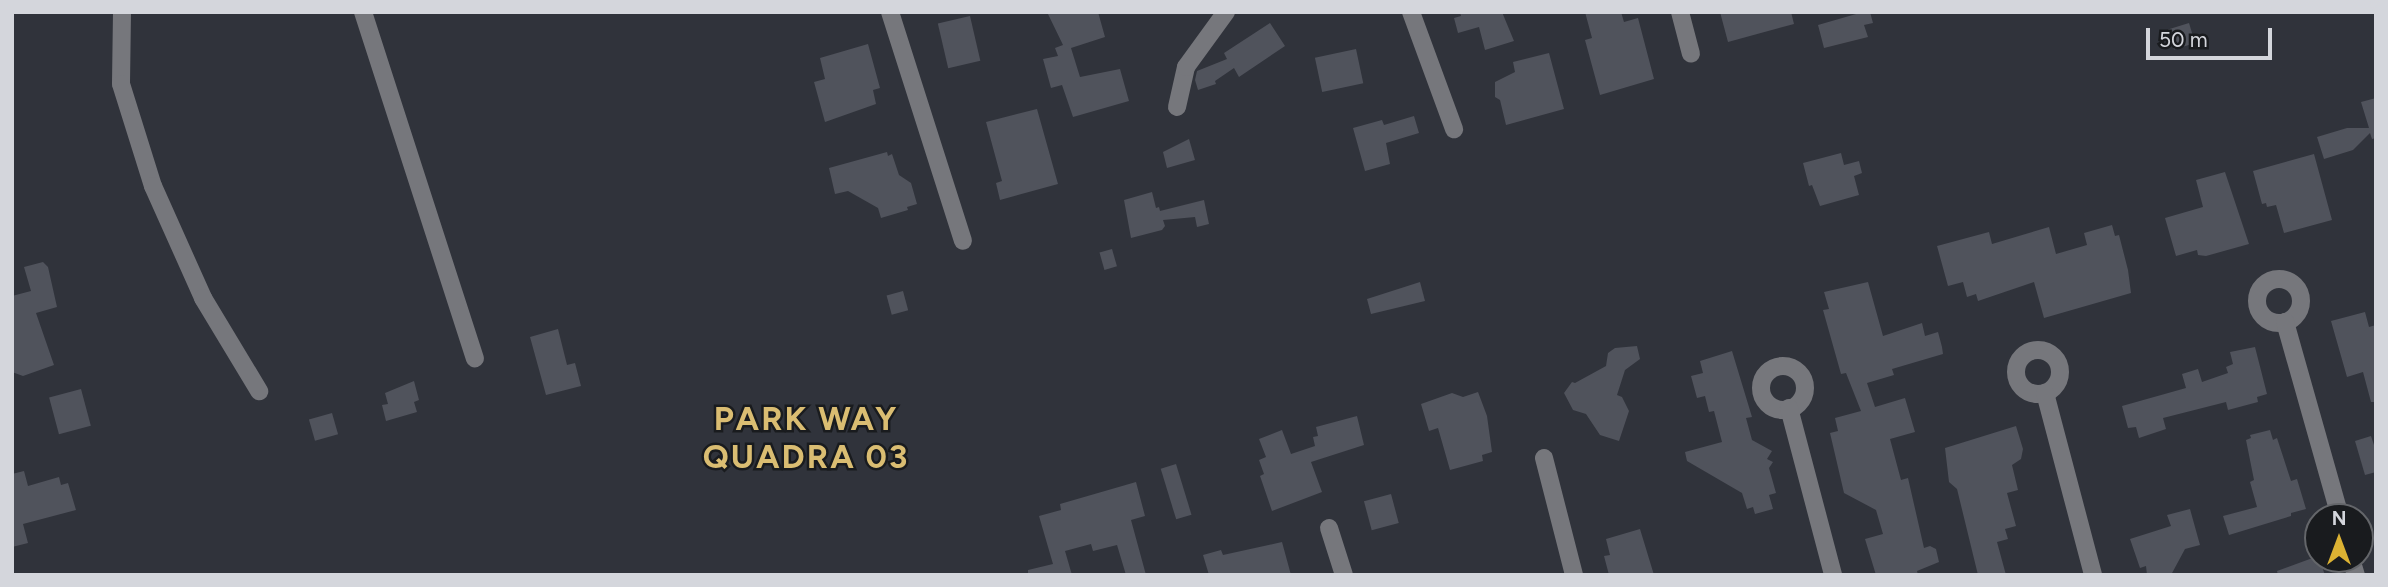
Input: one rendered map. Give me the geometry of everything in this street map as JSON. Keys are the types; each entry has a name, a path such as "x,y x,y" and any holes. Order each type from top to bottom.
{"street":[{"path":"122,12 121,84 153,186 203,298 259,391"},
{"path":"363,12 475,358"},
{"path":"890,12 963,241"},
{"path":"1177,107 1186,67 1226,12"},
{"path":"1411,12 1454,129"},
{"path":"1680,12 1691,54"},
{"path":"2286,322 2336,503"},
{"path":"2045,393 2093,575"},
{"path":"1789,408 1833,575"},
{"path":"1544,458 1574,575"},
{"path":"1329,528 1345,575"}],"building":[{"path":"1047,12 1098,12 1105,37 1071,48 1080,77 1120,69 1129,101 1073,117 1062,85 1051,88 1043,59 1058,56 1055,48 1063,45"},
{"path":"1460,12 1502,12 1514,41 1485,50 1479,27 1458,33 1454,18 1461,16"},
{"path":"1585,12 1621,12 1624,22 1638,18 1654,79 1600,95 1585,40 1592,38"},
{"path":"1720,12 1791,12 1794,24 1728,42"},
{"path":"1870,12 1873,23 1864,25 1868,37 1824,48 1818,25"},
{"path":"970,16 980,61 948,68 938,23"},
{"path":"1270,23 1285,46 1239,77 1234,68 1215,81 1216,84 1198,90 1195,80 1197,71 1227,59 1224,53"},
{"path":"2189,23 2195,43 2174,50 2168,29"},
{"path":"868,44 880,88 873,90 876,104 825,122 814,82 825,79 820,58"},
{"path":"1356,49 1363,83 1322,92 1315,58"},
{"path":"1549,53 1564,109 1506,125 1500,100 1495,97 1495,82 1515,72 1513,62"},
{"path":"2376,98 2376,138 2372,139 2370,133 2353,150 2324,159 2317,137 2347,128 2369,128 2361,102"},
{"path":"1037,109 1058,184 1000,200 996,183 1002,181 986,122"},
{"path":"1414,116 1419,133 1386,143 1390,164 1365,171 1353,128 1382,120 1384,125"},
{"path":"1189,139 1195,160 1167,168 1163,152"},
{"path":"887,152 888,156 892,154 899,175 911,183 917,204 907,207 908,210 881,218 878,208 848,191 835,194 829,168"},
{"path":"1841,153 1844,165 1859,161 1862,173 1854,176 1859,195 1820,206 1812,185 1809,186 1803,163"},
{"path":"2314,154 2332,220 2284,233 2276,205 2267,207 2266,203 2262,204 2253,171"},
{"path":"2225,172 2249,244 2206,256 2198,255 2197,250 2176,256 2165,218 2203,207 2196,180"},
{"path":"1152,192 1156,208 1159,207 1160,211 1204,200 1209,224 1197,227 1195,217 1163,220 1165,226 1162,230 1131,238 1124,200"},
{"path":"2112,225 2115,236 2119,235 2131,293 2044,318 2034,282 1978,301 1976,294 1967,297 1963,282 1948,286 1937,246 1989,232 1992,244 2049,227 2056,254 2087,245 2084,233"},
{"path":"1112,249 1117,266 1104,270 1100,253"},
{"path":"43,262 48,267 57,307 36,313 54,365 23,376 12,372 12,296 31,291 24,267"},
{"path":"1420,282 1425,301 1371,314 1367,299"},
{"path":"1868,282 1883,336 1922,323 1925,336 1938,332 1942,347 1943,354 1892,369 1894,375 1867,383 1875,407 1905,398 1915,432 1890,439 1901,480 1908,478 1924,548 1930,546 1936,549 1939,562 1917,571 1918,575 1876,575 1865,539 1883,534 1876,510 1844,493 1830,433 1838,431 1835,418 1861,411 1846,373 1841,374 1823,310 1829,309 1824,292"},
{"path":"903,291 908,310 892,315 887,295"},
{"path":"2365,312 2369,327 2376,325 2376,402 2371,402 2363,372 2347,377 2331,321"},
{"path":"558,329 567,365 575,363 581,386 546,395 530,337"},
{"path":"1637,346 1640,359 1625,370 1617,395 1622,397 1629,411 1619,441 1600,435 1586,414 1573,410 1564,393 1572,382 1575,383 1606,366 1608,353 1615,348"},
{"path":"2255,347 2267,394 2257,397 2258,402 2228,410 2226,402 2163,418 2166,429 2139,438 2136,427 2128,428 2122,406 2186,388 2182,374 2198,369 2202,382 2228,373 2226,367 2233,364 2230,352"},
{"path":"1732,351 1752,417 1746,418 1752,440 1772,451 1767,459 1773,462 1769,468 1776,493 1769,495 1773,509 1755,514 1753,507 1747,509 1742,493 1687,461 1685,452 1722,442 1714,411 1709,412 1705,396 1697,398 1691,376 1703,373 1700,361"},
{"path":"414,381 419,400 414,402 417,412 386,421 382,405 388,404 385,393"},
{"path":"81,389 91,426 59,434 49,398"},
{"path":"1478,392 1487,416 1492,452 1482,455 1483,461 1450,470 1438,428 1429,431 1421,404 1452,393 1463,397"},
{"path":"332,413 338,434 315,441 309,420"},
{"path":"1357,416 1364,445 1311,462 1322,492 1272,511 1260,476 1264,474 1259,460 1266,457 1259,439 1282,430 1291,454 1315,446 1313,437 1318,436 1316,427"},
{"path":"2016,426 2023,449 2021,459 2012,465 2018,490 2007,493 2016,526 2005,529 2008,539 1997,542 2006,575 1978,575 1957,489 1949,482 1945,448"},
{"path":"2270,430 2273,440 2277,438 2291,481 2297,479 2304,510 2229,535 2223,516 2257,507 2250,482 2254,480 2246,440 2251,438 2250,435"},
{"path":"2371,436 2376,451 2376,472 2365,475 2355,441"},
{"path":"1176,464 1191,515 1176,519 1161,469"},
{"path":"24,471 28,486 59,477 61,485 68,483 76,510 23,524 28,543 12,547 12,474"},
{"path":"1136,482 1145,516 1131,520 1146,575 1126,575 1117,545 1093,551 1091,544 1065,551 1072,575 1028,575 1028,570 1053,564 1039,516 1061,510 1060,504"},
{"path":"1391,494 1399,523 1372,530 1364,501"},
{"path":"2190,509 2200,545 2185,549 2171,575 2147,575 2146,566 2140,568 2130,539 2171,526 2167,515"},
{"path":"1640,529 1654,575 1609,575 1604,556 1610,555 1606,539"},
{"path":"1282,542 1291,575 1209,575 1203,555 1221,550 1223,555"},
{"path":"2304,561 2304,573 2325,575 2278,575 2277,571"}],"district":[{"name":"PARK WAY QUADRA 03","path":"806,438"}]}
